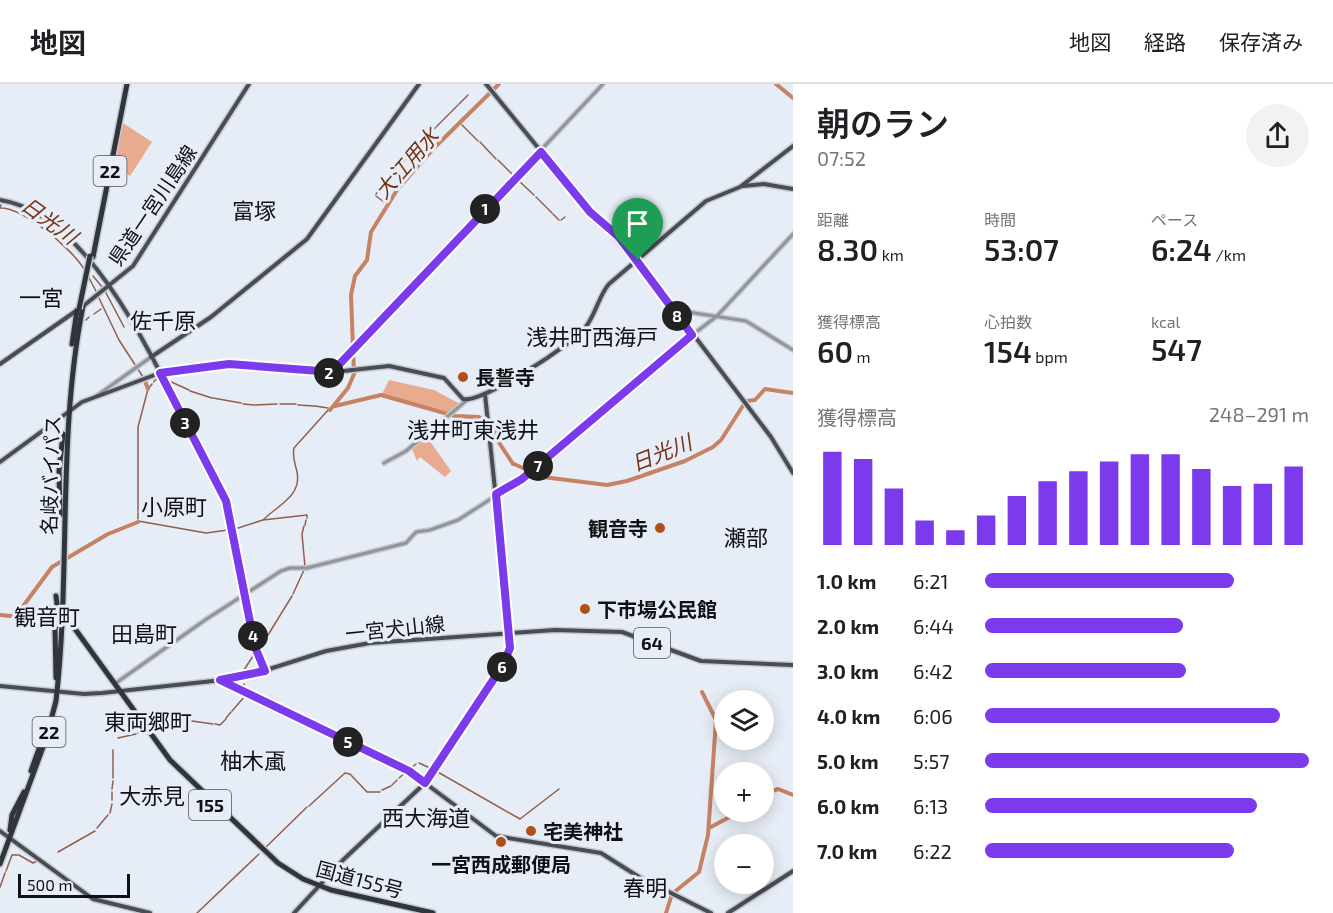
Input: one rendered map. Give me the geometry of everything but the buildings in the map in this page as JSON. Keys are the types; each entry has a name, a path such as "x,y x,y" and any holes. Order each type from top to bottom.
{"highway":[{"name":"名岐バイパス","path":"0,854 15,824 47,741 56,701 66,416 71,355 125,84"},
{"name":"名岐バイパス","path":"63,531 60,515 60,483 63,434 80,308"},
{"name":"国道155号","path":"60,618 70,622 157,749 180,776 276,865 318,886 422,913"},
{"name":"名岐バイパス","path":"9,836 19,801 49,721 56,692"},
{"name":"22","path":"0,866 9,836"},
{"name":"国道155号","path":"318,886 433,913"}],"main road":[{"name":"県道一宮川島線","path":"0,364 109,287 133,267 249,84"},
{"path":"151,357 214,315 308,239 419,84"},
{"path":"486,84 590,212 616,234 638,260 673,310 771,437 793,473"},
{"path":"0,462 95,397 160,373 229,364 332,372 389,366 439,376 449,381 462,398 467,400 485,393 537,364 581,333 597,311 605,289 706,201 740,186 793,146"},
{"path":"740,186 764,184 793,189"},
{"path":"0,200 21,204 39,213 87,257 109,287 151,357 205,463 219,484 233,529 256,651 265,671"},
{"path":"294,913 318,886 425,783 503,665 510,648 485,393"},
{"name":"一宮犬山線","path":"0,686 84,694 220,680 265,671 316,654 357,645 510,633 609,630 634,635 701,661 793,665"},
{"path":"220,680 409,771 496,836 601,853 639,877 711,913"},
{"path":"0,831 93,899 150,913"},
{"path":"728,913 793,871"}],"street":[{"path":"332,372 603,84"},
{"path":"117,689 244,593 290,568 307,568 406,543 416,532 430,530 458,520 531,472 717,316 793,234"},
{"path":"673,310 746,321 793,350"},
{"path":"95,397 151,357"},
{"path":"384,463 406,451 467,400"}],"shaded area":[{"path":"123,123 152,142 130,176 114,166"},
{"path":"389,380 434,390 462,405 451,413 382,394"},
{"path":"427,437 451,471 445,477 420,457 417,461 412,449"}],"waterway":[{"name":"大江用水","path":"330,410 348,388 354,374 351,295 355,276 367,260 371,232 397,190 434,148 499,84"},
{"name":"大江用水","path":"776,84 793,98"},
{"path":"459,104 468,95"},
{"path":"450,113 458,105"},
{"path":"437,126 449,114"},
{"path":"462,125 478,141"},
{"path":"424,139 436,127"},
{"path":"409,155 423,141"},
{"path":"480,142 496,159"},
{"path":"399,167 408,156"},
{"path":"498,160 514,176"},
{"path":"387,181 397,168"},
{"path":"518,180 534,195"},
{"path":"376,194 386,182"},
{"path":"376,196 384,202"},
{"path":"536,197 552,213"},
{"name":"日光川","path":"1,205 0,208 21,214 46,231 69,251 84,269"},
{"path":"553,214 559,220"},
{"path":"561,220 565,217"},
{"name":"日光川","path":"88,276 97,293"},
{"path":"93,276 103,288"},
{"path":"105,291 124,327"},
{"name":"日光川","path":"98,296 119,340 143,377"},
{"path":"94,314 101,309"},
{"path":"86,320 89,317"},
{"name":"日光川","path":"155,380 161,379"},
{"name":"日光川","path":"165,379 189,390"},
{"name":"日光川","path":"145,381 148,389"},
{"name":"大江用水","path":"138,519 138,427 148,389 152,384"},
{"name":"日光川","path":"514,464 543,477 607,485 627,481 685,461 713,447 721,440 746,401 755,400 765,389 793,393"},
{"name":"日光川","path":"190,391 212,398"},
{"name":"日光川","path":"335,406 381,395 455,416 479,417 494,427 498,441 513,464"},
{"name":"日光川","path":"213,398 241,403"},
{"name":"日光川","path":"243,404 254,405"},
{"name":"日光川","path":"255,405 277,404"},
{"name":"日光川","path":"280,404 296,404"},
{"name":"日光川","path":"298,405 314,406"},
{"name":"日光川","path":"315,406 328,408"},
{"path":"263,520 288,499 296,488 298,480 294,448 329,409"},
{"path":"138,521 206,533 235,529 263,520 307,515 307,518"},
{"path":"305,525 306,520"},
{"name":"大江用水","path":"0,615 11,616 18,613 52,567 108,534 138,522"},
{"path":"304,526 302,534 305,567"},
{"path":"293,594 304,570"},
{"path":"268,635 292,596"},
{"path":"262,643 265,640"},
{"path":"242,673 255,653"},
{"path":"244,684 246,692"},
{"path":"666,913 672,894 699,872 708,835 716,720 702,692"},
{"path":"232,711 245,696"},
{"path":"226,718 231,712"},
{"path":"176,719 190,721"},
{"path":"215,724 220,725 226,719"},
{"path":"192,721 213,724"},
{"path":"150,729 158,728"},
{"path":"138,733 143,732"},
{"path":"118,738 136,734"},
{"path":"113,750 113,767"},
{"path":"419,763 432,769"},
{"path":"410,769 416,764"},
{"path":"113,768 113,778"},
{"path":"436,771 520,819 559,789"},
{"path":"399,778 406,772"},
{"path":"309,806 345,773 350,774 367,792 380,792"},
{"path":"392,785 397,780"},
{"path":"112,789 113,781"},
{"path":"382,790 391,786"},
{"path":"774,790 778,789 793,795"},
{"path":"112,792 112,800"},
{"path":"110,813 112,804"},
{"path":"265,848 307,807"},
{"path":"97,828 108,815"},
{"path":"709,828 720,822"},
{"path":"58,852 95,831"},
{"path":"197,913 259,854"},
{"path":"6,871 12,855 18,855"},
{"path":"19,855 33,863 37,861"},
{"path":"0,887 5,873"}],"place":[{"name":"長誓寺","path":"463,377"},
{"name":"観音寺","path":"660,528"},
{"name":"下市場公民館","path":"585,609"},
{"name":"宅美神社","path":"531,831"},
{"name":"一宮西成郵便局","path":"501,842"}],"district":[{"name":"富塚","path":"254,210"},
{"name":"一宮","path":"41,297"},
{"name":"佐千原","path":"163,320"},
{"name":"浅井町西海戸","path":"592,336"},
{"name":"浅井町東浅井","path":"473,429"},
{"name":"小原町","path":"174,506"},
{"name":"瀬部","path":"746,537"},
{"name":"観音町","path":"47,616"},
{"name":"田島町","path":"144,633"},
{"name":"東両郷町","path":"148,721"},
{"name":"柚木颪","path":"253,760"},
{"name":"大赤見","path":"152,795"},
{"name":"西大海道","path":"426,817"},
{"name":"春明","path":"645,887"}],"route":[{"path":"541,152 590,212 616,234 638,260 692,335 522,479 496,494 510,648 503,665 425,783 409,771 222,682 220,680 241,678 265,671 256,653 226,501 160,373 229,364 332,372 541,152"}]}
